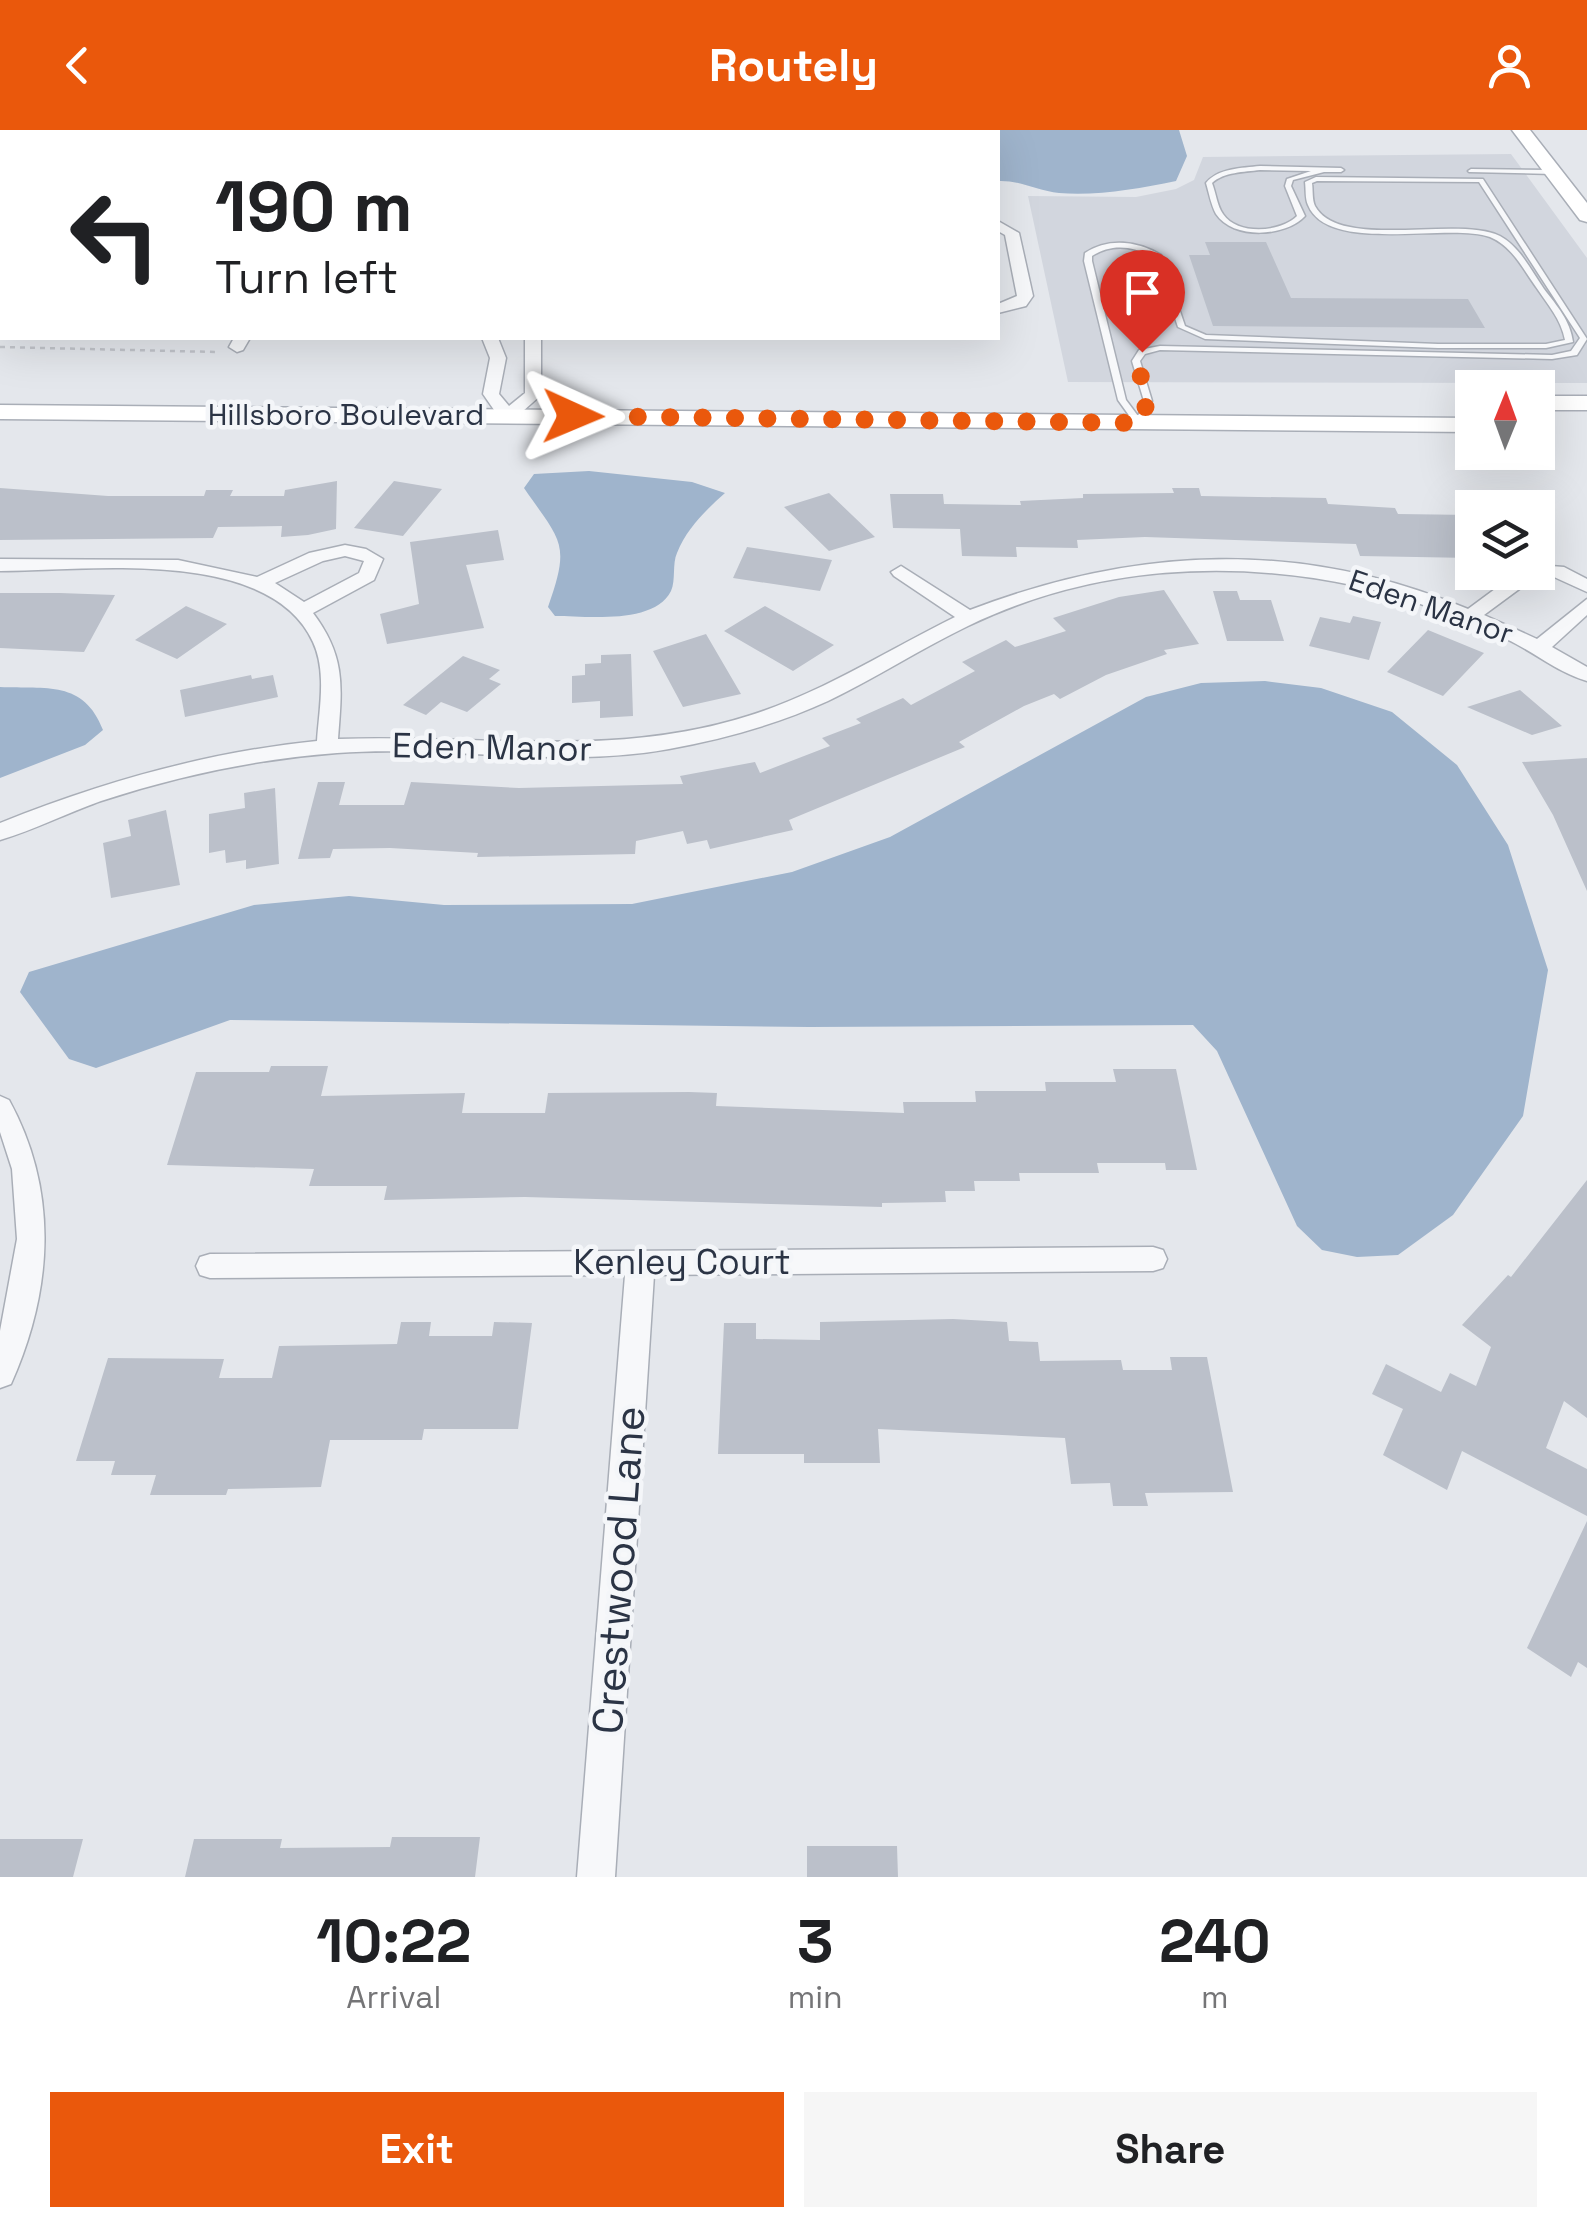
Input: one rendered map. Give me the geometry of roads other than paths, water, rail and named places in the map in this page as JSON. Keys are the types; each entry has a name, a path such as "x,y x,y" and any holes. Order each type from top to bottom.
{"street":[{"path":"1521,130 1587,216"},
{"path":"1000,226 1012,233 1024,296 1021,303 1000,308"},
{"path":"491,340 498,358 491,394 507,416 533,395 537,368 531,356 534,340"},
{"name":"Hillsboro Boulevard","path":"0,390 1122,400 1144,412 1455,424"},
{"name":"Hillsboro Boulevard","path":"0,412 507,416 1144,412 1455,403"},
{"path":"1555,403 1587,403"},
{"path":"1555,425 1587,426"},
{"path":"259,583 326,551 345,548 374,559 367,576 304,610"},
{"name":"Eden Manor","path":"0,832 112,789 260,755 327,746 390,744 580,752 709,734 818,698 968,618 1096,572 1222,563 1343,575 1472,615 1541,646 1587,675"},
{"path":"0,565 166,564 221,572 259,583 304,610 322,639 331,670 327,746"},
{"path":"1555,571 1587,586"},
{"path":"901,572 968,618"},
{"path":"1472,615 1508,590"},
{"path":"1541,646 1587,604"},
{"path":"0,1107 24,1158 31,1217 26,1287 0,1374"},
{"name":"Kenley Court","path":"210,1266 1153,1259"},
{"name":"Crestwood Lane","path":"596,1877 640,1263"}],"lane":[{"path":"1322,170 1290,179 1288,186 1302,216 1291,228 1278,230 1234,224 1221,217 1210,184 1214,177 1236,170 1322,170 1554,172"},
{"path":"1122,400 1088,261 1092,251 1124,246 1158,257 1182,327 1189,333 1249,340 1438,346 1546,346 1568,342 1563,320 1503,241 1468,232 1341,230 1320,216 1306,187 1316,179 1481,180 1584,338 1574,353 1552,357 1160,348 1142,352 1136,360 1144,412"},
{"path":"1160,348 1189,333"}],"water":[{"path":"1000,130 1179,130 1187,156 1176,181 1118,191 1059,193 1000,181"},
{"path":"589,471 692,482 725,493 686,535 676,557 671,591 650,609 635,614 584,617 555,616 548,607 559,569 558,543 524,488 534,474"},
{"path":"1265,681 1321,688 1392,712 1457,765 1508,845 1548,970 1523,1116 1453,1215 1398,1255 1357,1257 1322,1250 1297,1226 1217,1051 1193,1025 809,1027 230,1020 96,1068 69,1059 20,992 29,972 254,905 349,896 444,905 632,904 792,872 890,837 1146,697 1201,683"},
{"path":"0,687 48,688 74,695 95,714 103,730 85,745 0,778"}]}
